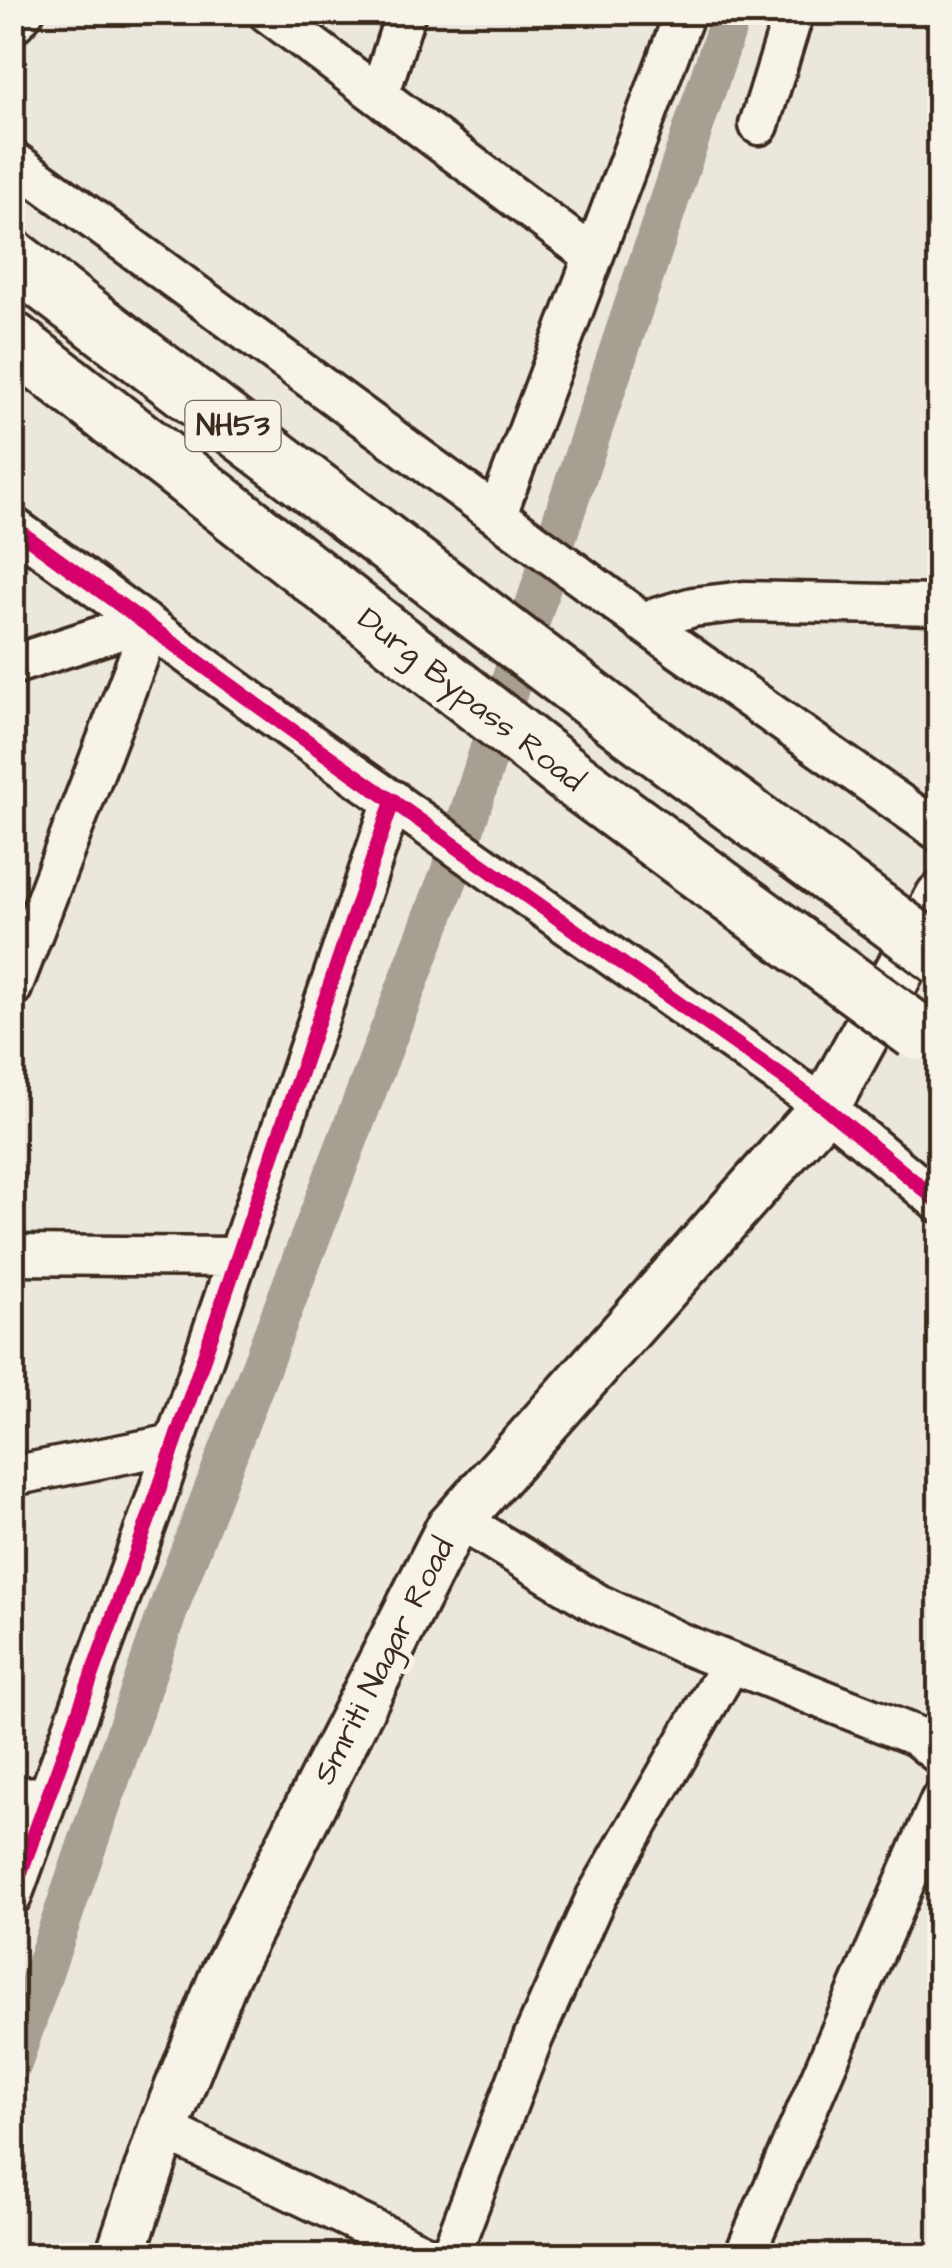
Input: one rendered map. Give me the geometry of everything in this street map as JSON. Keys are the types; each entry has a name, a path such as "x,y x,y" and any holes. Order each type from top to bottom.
{"highway":[{"name":"NH53","path":"12,258 590,698 940,957"},
{"name":"Durg Bypass Road","path":"12,340 568,775 928,1040"}],"main road":[{"name":"Smriti Nagar Road","path":"120,2256 162,2129 224,1977 450,1529 825,1108 940,897"}],"street":[{"path":"12,25 24,12"},
{"path":"267,12 594,256"},
{"path":"379,96 406,12"},
{"path":"496,514 684,12"},
{"path":"760,125 794,12"},
{"path":"12,160 642,622 940,832"},
{"path":"12,526 825,1108 940,1202"},
{"path":"642,622 693,607 744,601 940,605"},
{"path":"12,664 147,625"},
{"path":"12,988 26,924 147,625"},
{"path":"12,1896 30,1797 174,1444 394,800"},
{"path":"12,1255 238,1257"},
{"path":"12,1476 174,1444"},
{"path":"458,1519 598,1604 731,1663 916,1736 940,1756"},
{"path":"450,2256 534,2038 596,1897 731,1663"},
{"path":"744,2256 940,1801"},
{"path":"162,2129 428,2256"}],"waterway":[{"path":"12,2063 173,1596 452,868 559,530 732,12"}],"cycle path":[{"path":"12,526 286,726 825,1107 940,1203"},
{"path":"12,1896 154,1504 393,800"}]}
